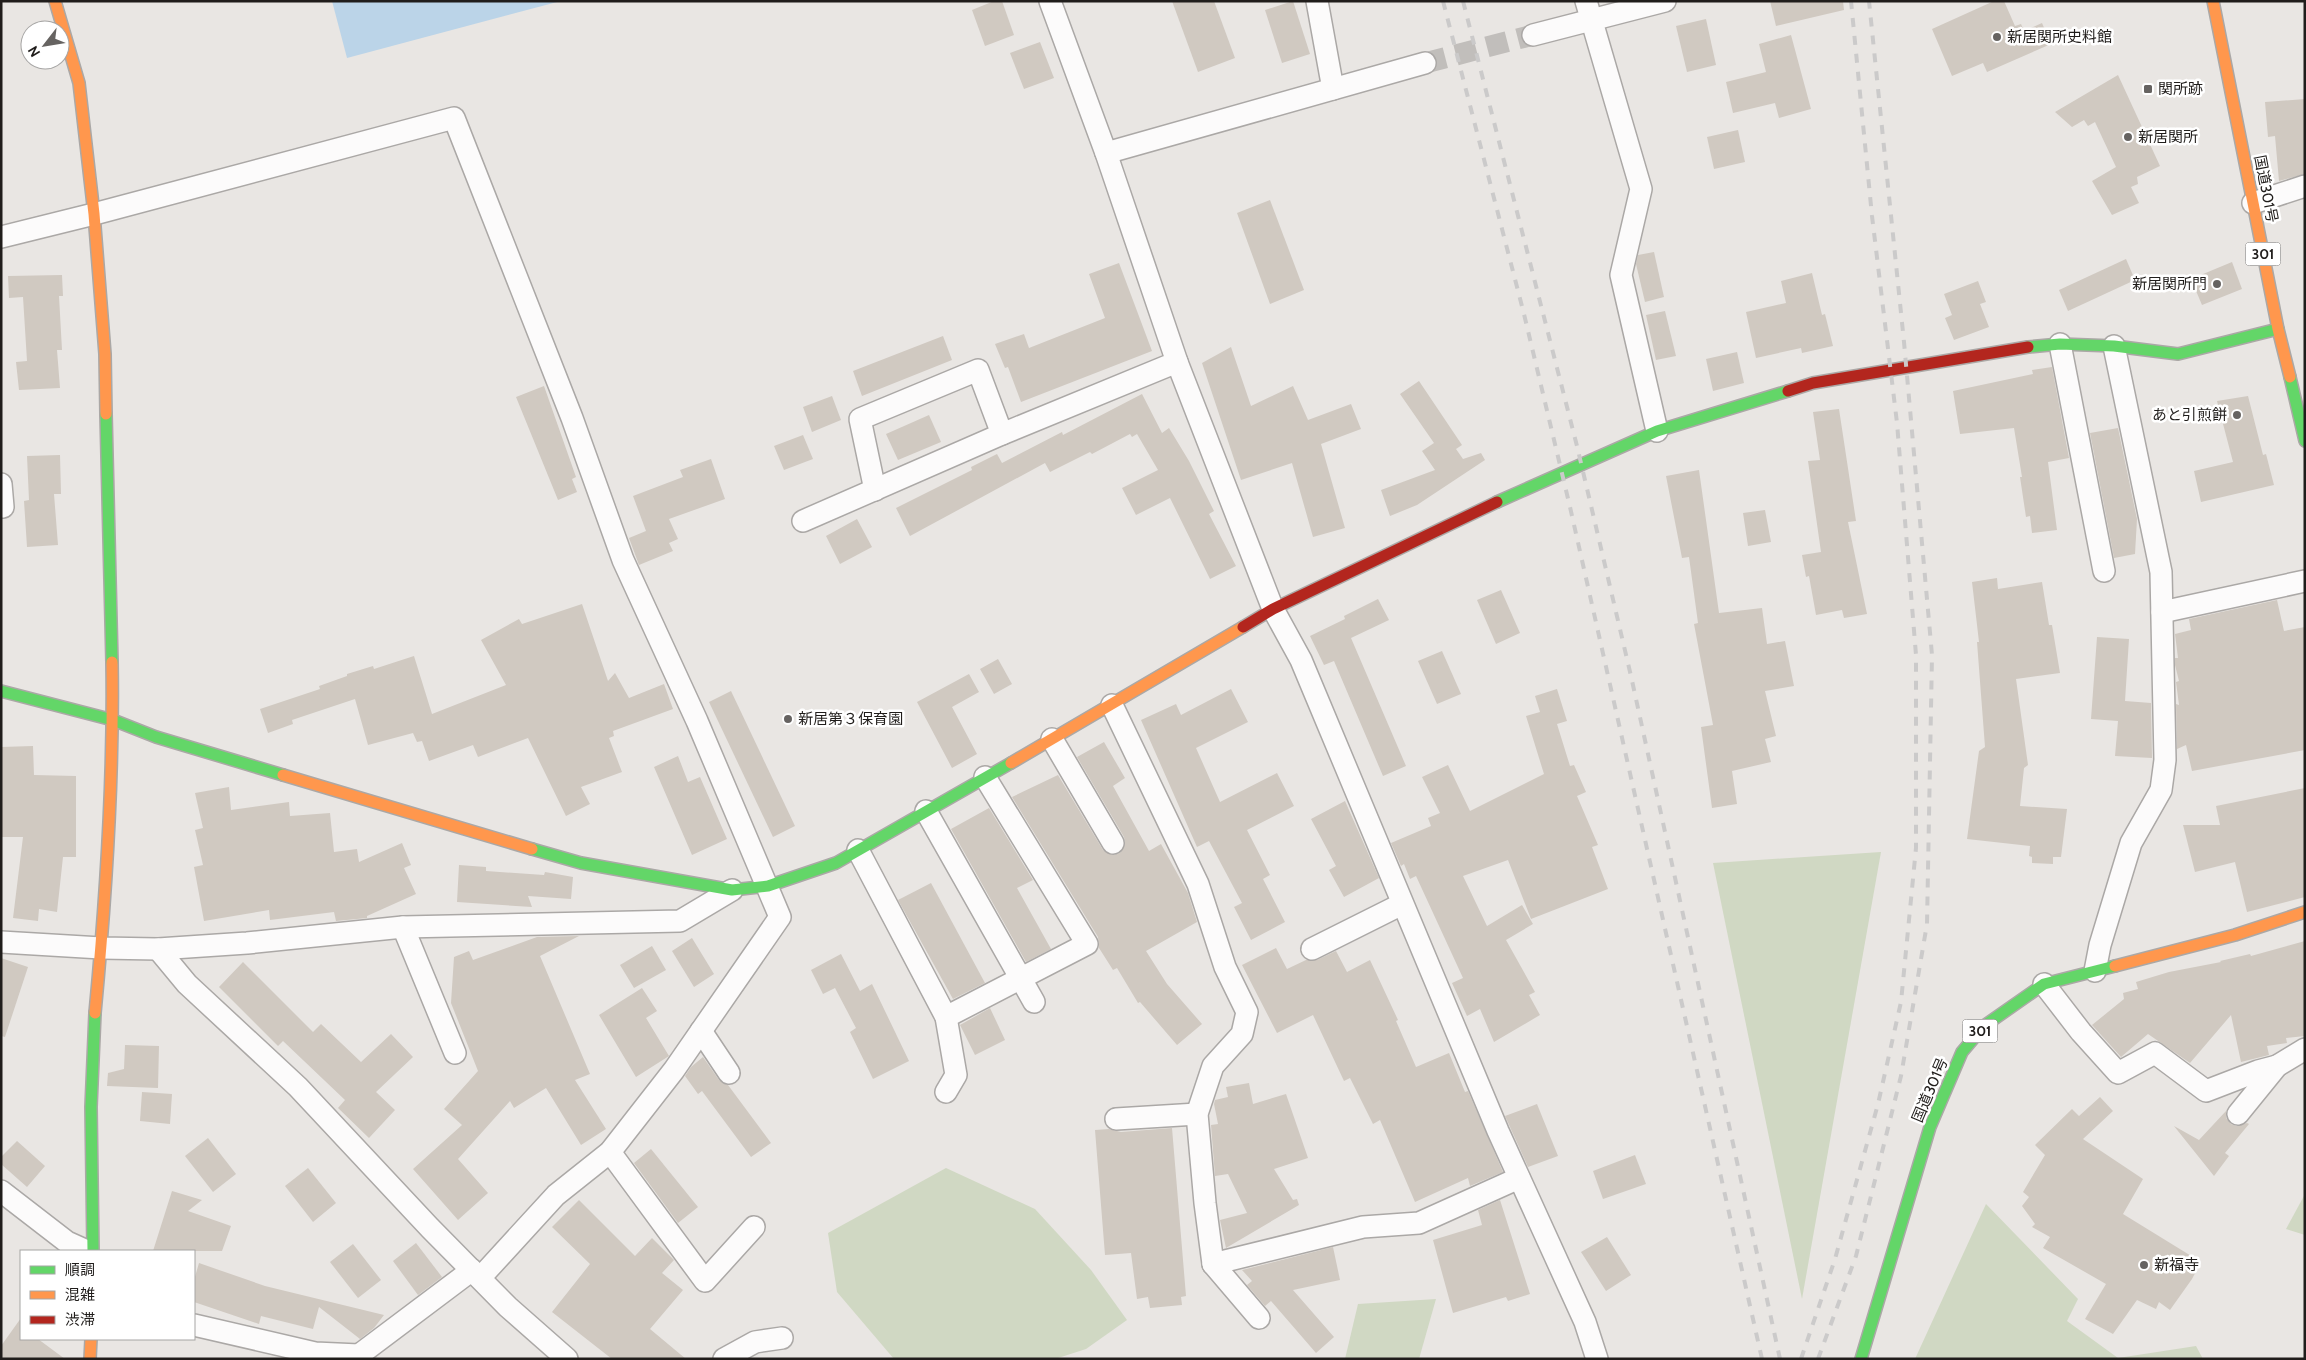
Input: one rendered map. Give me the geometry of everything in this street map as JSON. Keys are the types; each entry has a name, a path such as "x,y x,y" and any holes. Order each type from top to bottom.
{"main road":[{"path":"56,1 79,82 94,214 105,354 113,720 101,948 93,1033 91,1107 93,1250"},
{"name":"国道301号","path":"2212,1 2278,329 2305,441"},
{"path":"1,691 113,720 156,737 581,863 732,890 768,886 836,863 1273,609 1536,483 1658,431 1813,384 2014,349 2060,344 2114,346 2178,354 2278,329"},
{"name":"国道301号","path":"1861,1359 1930,1127 1962,1052 1984,1026 2044,984 2235,935 2305,912"},
{"path":"90,1359 91,1340"}],"street":[{"path":"1050,1 1106,152 1177,362 1273,609 1301,660 1402,904 1519,1178 1585,1322 1597,1359"},
{"path":"1317,1 1334,89"},
{"path":"1533,35 1589,11 1664,1"},
{"path":"1589,11 1641,189 1621,275 1658,431"},
{"path":"1106,152 1425,62"},
{"path":"1,237 454,118 572,418 624,560 697,721 780,917 674,1070 610,1152 556,1195 476,1274 360,1357 316,1353 195,1325"},
{"path":"2253,202 2305,186"},
{"path":"2060,344 2104,571"},
{"path":"2095,972 2100,944 2131,843 2161,790 2165,760 2161,572 2114,346"},
{"path":"803,520 1002,434 1177,362"},
{"path":"875,490 860,418 978,370 1002,434"},
{"path":"1,484 3,507 1,507"},
{"path":"2162,612 2305,581"},
{"path":"1112,704 1198,884 1225,967 1246,1012 1242,1034 1213,1066 1197,1114 1204,1203 1213,1264 1259,1318"},
{"path":"1052,739 1113,843"},
{"path":"946,1017 1087,944 985,777"},
{"path":"926,811 1034,1002"},
{"path":"858,850 946,1017 956,1075 946,1092"},
{"path":"1,942 101,948 158,949 247,943 403,927 680,921 732,890"},
{"path":"1312,949 1402,904"},
{"path":"403,927 455,1053"},
{"path":"158,949 187,984 298,1087 430,1228 508,1307 567,1359"},
{"path":"2044,984 2081,1032 2118,1073 2155,1053 2206,1091 2258,1071 2277,1066 2305,1049"},
{"path":"701,1031 729,1073"},
{"path":"2238,1114 2277,1066"},
{"path":"1116,1119 1197,1114"},
{"path":"610,1152 705,1281 754,1227"},
{"path":"1213,1264 1363,1227 1418,1223 1519,1178"},
{"path":"1,1191 67,1242 85,1250"},
{"path":"724,1359 755,1342 782,1338"}],"green space":[{"path":"1881,852 1802,1299 1713,863"},
{"path":"946,1168 1035,1209 1091,1270 1127,1320 1086,1349 1055,1359 894,1359 837,1292 828,1233"},
{"path":"2305,1194 2305,1235 2286,1229"},
{"path":"1986,1204 2078,1299 2067,1321 2118,1358 2196,1346 2203,1359 1915,1359"},
{"path":"1436,1299 1419,1359 1345,1359 1358,1304"}],"water":[{"path":"332,1 561,1 347,58"}],"building":[{"path":"994,1 1002,1 1014,35 985,46 972,10"},
{"path":"1172,1 1214,1 1235,58 1198,72"},
{"path":"1293,1 1310,54 1282,63 1265,10"},
{"path":"1770,1 1843,1 1844,10 1776,26"},
{"path":"1994,1 2004,1 2015,26 2021,24 2024,31 2042,23 2051,44 1987,72 1983,63 1952,76 1932,29"},
{"path":"1706,19 1716,65 1687,72 1676,26"},
{"path":"1791,35 1811,109 1779,118 1775,103 1733,113 1726,82 1766,72 1759,44"},
{"path":"1040,42 1054,78 1024,89 1010,53"},
{"path":"2118,75 2160,166 2137,177 2138,184 2131,187 2139,203 2112,215 2092,181 2116,167 2095,122 2088,126 2084,120 2072,127 2055,112"},
{"path":"2305,99 2305,174 2279,181 2275,136 2268,137 2265,102"},
{"path":"1738,130 1745,162 1714,169 1707,137"},
{"path":"1270,200 1304,290 1270,304 1237,213"},
{"path":"1654,252 1664,297 1645,302 1636,264 1638,255"},
{"path":"2126,259 2135,280 2068,311 2059,290"},
{"name":"新居関所門","path":"2232,262 2242,289 2202,305 2191,279"},
{"path":"1119,263 1152,351 1021,402 1008,367 1005,368 995,344 1024,334 1029,348 1105,318 1089,274"},
{"path":"1812,273 1822,315 1825,314 1833,346 1802,353 1801,348 1756,358 1746,312 1786,303 1781,281"},
{"path":"62,275 63,296 59,296 62,350 57,350 60,388 19,390 16,362 27,361 23,297 9,298 8,276"},
{"path":"1978,281 1986,302 1980,304 1989,327 1954,340 1945,318 1952,315 1944,294"},
{"path":"1665,311 1676,356 1656,360 1646,315"},
{"path":"943,336 952,360 862,396 853,371"},
{"path":"1231,347 1251,406 1293,386 1308,420 1351,404 1361,429 1321,444 1345,528 1313,537 1292,463 1241,480 1202,363"},
{"path":"1737,352 1744,383 1713,391 1706,359"},
{"path":"2052,367 2069,458 2048,462 2057,530 2032,533 2030,516 2026,517 2014,428 1960,434 1953,391 2033,374 2032,370"},
{"path":"1419,381 1462,445 1456,449 1463,459 1481,453 1485,460 1417,505 1390,516 1381,490 1435,470 1422,451 1434,443 1400,394"},
{"path":"544,386 576,477 572,479 577,492 558,500 516,397"},
{"path":"1142,394 1162,433 1169,428 1189,461 1214,511 1209,514 1236,566 1210,579 1170,498 1136,515 1122,488 1158,470 1137,434 1132,437 1130,434 1092,454 1090,452 1050,472 1045,463 910,536 896,508 972,470 971,467 997,454 1002,463 1062,432 1063,435"},
{"path":"832,396 841,420 812,432 803,407"},
{"path":"2248,396 2263,455 2266,454 2274,485 2201,502 2194,471 2233,462 2217,401"},
{"path":"1839,409 1856,521 1848,522 1867,614 1844,618 1842,610 1816,615 1809,576 1806,577 1802,555 1821,552 1808,461 1820,460 1813,412"},
{"path":"929,415 941,442 898,460 886,434"},
{"path":"2118,428 2137,519 2135,554 2114,558 2090,433"},
{"path":"803,435 813,459 784,470 774,446"},
{"path":"60,455 61,494 54,494 58,545 27,547 24,501 29,500 27,456"},
{"path":"711,459 725,499 669,519 678,539 669,543 673,551 639,565 629,538 646,531 633,496 683,477 680,470"},
{"path":"1699,470 1719,613 1762,608 1767,644 1785,641 1794,686 1765,691 1776,736 1765,739 1771,762 1732,771 1737,804 1712,808 1701,727 1713,725 1694,624 1698,623 1689,557 1682,558 1666,476"},
{"path":"1765,510 1771,542 1748,546 1743,513"},
{"path":"857,519 872,547 840,564 826,536"},
{"path":"1997,578 1998,589 2042,582 2049,625 2052,625 2060,673 2016,679 2028,765 2024,768 2020,806 2067,809 2061,857 2053,857 2053,864 2032,863 2032,857 2029,856 2030,846 1967,839 1979,751 1985,747 1977,642 1979,642 1972,582"},
{"path":"1501,590 1520,633 1496,644 1477,600"},
{"path":"1378,599 1389,620 1351,638 1406,766 1383,776 1334,661 1324,665 1310,636 1345,619 1344,616"},
{"path":"2277,600 2284,631 2305,627 2305,750 2192,771 2186,745 2177,749 2176,704 2179,705 2176,682 2179,681 2175,665 2175,658 2178,658 2175,634 2191,630 2189,619"},
{"path":"582,604 608,681 615,673 629,698 664,684 673,709 613,731 614,736 609,738 622,772 581,787 590,804 566,816 528,738 478,757 473,745 429,761 422,741 417,742 413,733 368,745 355,699 292,720 293,724 268,733 260,709 320,689 319,686 347,676 347,674 373,666 374,669 414,656 432,714 506,685 481,640 519,619 522,624"},
{"path":"2097,637 2129,639 2125,701 2151,703 2152,758 2115,756 2118,721 2091,719"},
{"path":"1442,651 1461,694 1437,704 1418,661"},
{"path":"998,659 1012,684 994,694 980,669"},
{"path":"969,674 979,692 952,707 977,754 952,768 917,702"},
{"path":"1231,689 1248,722 1196,748 1220,802 1277,773 1294,806 1247,830 1270,875 1263,879 1285,922 1251,940 1234,907 1242,903 1209,841 1197,847 1141,720 1176,704 1181,715"},
{"path":"1557,689 1567,721 1557,724 1570,766 1574,765 1586,792 1577,796 1598,845 1592,847 1608,889 1531,919 1508,860 1463,876 1487,926 1522,905 1533,924 1506,940 1535,992 1529,995 1540,1015 1494,1042 1480,1009 1467,1016 1452,983 1463,978 1416,876 1410,879 1404,864 1401,866 1391,843 1431,826 1428,818 1440,813 1422,777 1448,765 1470,811 1544,774 1526,716 1540,712 1535,696"},
{"path":"731,691 795,826 773,837 709,702"},
{"path":"1104,742 1125,778 1113,786 1149,851 1161,844 1188,893 1197,922 1146,951 1167,984 1202,1024 1177,1045 1140,1002 1138,1003 1117,968 1113,970 1099,948 1098,937 1012,797 1058,775 1103,850 1113,855 1120,853 1125,843 1124,837 1077,757"},
{"path":"33,746 34,775 76,776 76,857 63,857 57,912 39,909 38,921 13,918 23,837 1,837 1,747"},
{"path":"678,756 688,782 700,777 727,839 692,855 654,767"},
{"path":"229,787 231,810 289,802 290,816 330,813 334,852 357,849 359,862 402,843 411,865 404,868 416,894 367,916 367,918 336,921 334,912 270,920 269,910 204,921 194,867 203,865 195,830 203,828 195,793"},
{"path":"2305,788 2305,897 2247,912 2235,862 2195,872 2183,825 2220,825 2216,806"},
{"path":"1345,801 1379,878 1344,897 1329,870 1336,866 1311,819"},
{"path":"989,808 1033,880 1017,888 1051,949 1026,962 951,829"},
{"path":"459,865 486,867 486,871 544,875 545,872 573,877 571,899 528,896 532,907 457,902"},
{"path":"931,883 985,983 953,999 898,900"},
{"path":"579,936 540,956 590,1074 575,1080 606,1129 581,1145 546,1088 514,1108 510,1101 458,1159 488,1193 458,1220 413,1169 462,1125 444,1109 478,1071 451,1003 454,957 469,951 473,960 537,937"},
{"path":"692,938 714,974 694,987 672,951"},
{"path":"2305,941 2305,1036 2286,1038 2287,1043 2267,1046 2269,1055 2241,1062 2231,1015 2190,1063 2148,1034 2121,1057 2092,1025 2124,999 2123,993 2138,989 2136,982 2169,972 2221,962 2250,954 2251,956"},
{"path":"652,946 666,970 634,988 620,965"},
{"path":"1276,948 1287,969 1306,960 1317,960 1336,951 1347,972 1370,960 1398,1020 1396,1021 1416,1067 1449,1053 1465,1092 1468,1091 1503,1172 1470,1186 1468,1178 1415,1202 1380,1120 1373,1124 1350,1078 1344,1081 1313,1015 1277,1033 1242,965"},
{"path":"841,954 860,991 872,984 909,1061 873,1079 850,1032 856,1028 835,988 823,994 811,970"},
{"path":"1,958 28,967 5,1037 1,1036"},
{"path":"243,962 313,1032 321,1024 361,1062 391,1034 413,1057 376,1092 395,1110 369,1138 338,1108 345,1100 283,1041 278,1046 219,987"},
{"path":"642,988 657,1011 646,1018 669,1056 636,1077 599,1015"},
{"path":"990,1008 1005,1040 975,1055 960,1025"},
{"path":"125,1045 159,1046 158,1088 107,1086 108,1073 124,1069"},
{"path":"703,1057 719,1080 728,1085 771,1143 751,1157 702,1091 698,1094 685,1076 691,1067"},
{"path":"1249,1083 1253,1104 1286,1094 1308,1158 1274,1169 1293,1200 1297,1199 1299,1205 1226,1248 1220,1220 1247,1213 1228,1174 1215,1176 1211,1125 1218,1124 1214,1104 1215,1100 1228,1097 1226,1087"},
{"path":"142,1092 172,1094 170,1124 140,1121"},
{"path":"2100,1097 2113,1111 2083,1139 2143,1179 2123,1214 2201,1262 2192,1279 2170,1310 2159,1302 2156,1309 2137,1300 2113,1334 2085,1319 2106,1284 2043,1248 2050,1237 2032,1227 2035,1224 2022,1206 2029,1197 2023,1192 2045,1155 2035,1145 2072,1109 2079,1116"},
{"path":"1537,1104 1558,1156 1528,1167 1505,1116"},
{"path":"2226,1111 2226,1118 2231,1124 2237,1126 2249,1124 2225,1153 2229,1156 2214,1176 2174,1126 2199,1140"},
{"path":"1172,1128 1186,1296 1181,1297 1182,1305 1150,1308 1148,1297 1137,1299 1131,1253 1105,1255 1095,1130 1109,1129 1121,1132"},
{"path":"208,1138 236,1174 213,1192 185,1156"},
{"path":"17,1141 45,1166 27,1187 1,1164 1,1157"},
{"path":"651,1149 698,1207 678,1223 634,1163"},
{"path":"1635,1155 1646,1184 1603,1199 1593,1171"},
{"path":"308,1168 336,1203 313,1222 285,1186"},
{"path":"172,1191 202,1200 188,1211 231,1226 222,1251 153,1250"},
{"path":"579,1200 635,1256 652,1238 674,1260 662,1273 683,1290 650,1329 686,1359 612,1359 552,1312 590,1264 552,1227"},
{"path":"1500,1200 1530,1294 1508,1301 1506,1297 1453,1313 1433,1240 1482,1225 1478,1210"},
{"path":"1607,1237 1631,1275 1606,1291 1581,1252"},
{"path":"416,1243 442,1277 418,1295 393,1261"},
{"path":"353,1244 381,1280 358,1298 330,1262"},
{"path":"1333,1247 1340,1280 1293,1290 1334,1337 1316,1353 1271,1301 1265,1306 1247,1285 1252,1281 1242,1270"},
{"path":"199,1263 265,1286 384,1315 374,1328 360,1339 319,1307 313,1329 261,1316 259,1324 195,1302 195,1277"},
{"path":"20,1319 20,1340 39,1340 65,1359 1,1359 1,1346"}],"tunnel":[{"path":"1425,63 1533,35"}],"railway":[{"path":"1443,1 1524,314 1570,507 1762,1359"},
{"path":"1463,1 1577,446 1631,676 1780,1359"},
{"path":"1801,1359 1835,1259 1878,1104 1901,1002 1916,848 1916,655 1897,423 1872,216 1851,1"},
{"path":"1818,1359 1856,1256 1901,1076 1927,924 1932,655 1904,342 1869,1"}],"traffic: fast":[{"path":"2028,347 2060,344 2114,346 2178,354 2278,329"},
{"path":"2290,377 2305,441"},
{"path":"1497,502 1657,431 1788,391"},
{"path":"106,414 112,662"},
{"path":"1,691 113,720 156,737 283,775"},
{"path":"532,849 581,863 732,890 768,886 836,863 1011,763"},
{"path":"1861,1359 1930,1127 1962,1052 1984,1026 2044,984 2115,966"},
{"path":"93,1250 91,1107 95,1013"}],"traffic: slow":[{"path":"55,1 79,83 94,214 105,354 106,414"},
{"path":"2213,1 2278,329 2290,377"},
{"path":"1011,763 1243,627"},
{"path":"95,1013 103,926 108,838 112,750 112,662"},
{"path":"283,775 532,849"},
{"path":"2115,966 2235,935 2305,912"},
{"path":"90,1359 91,1340"}],"traffic: jam":[{"path":"1788,391 1813,383 2028,347"},
{"path":"1243,627 1273,609 1497,502"}],"place":[{"name":"新居関所史料館","path":"1997,37"},
{"name":"関所跡","path":"2148,89"},
{"name":"新居関所","path":"2128,137"},
{"name":"新居関所門","path":"2217,284"},
{"name":"あと引煎餅","path":"2237,415"},
{"name":"新居第３保育園","path":"788,719"},
{"name":"新福寺","path":"2144,1265"}]}
